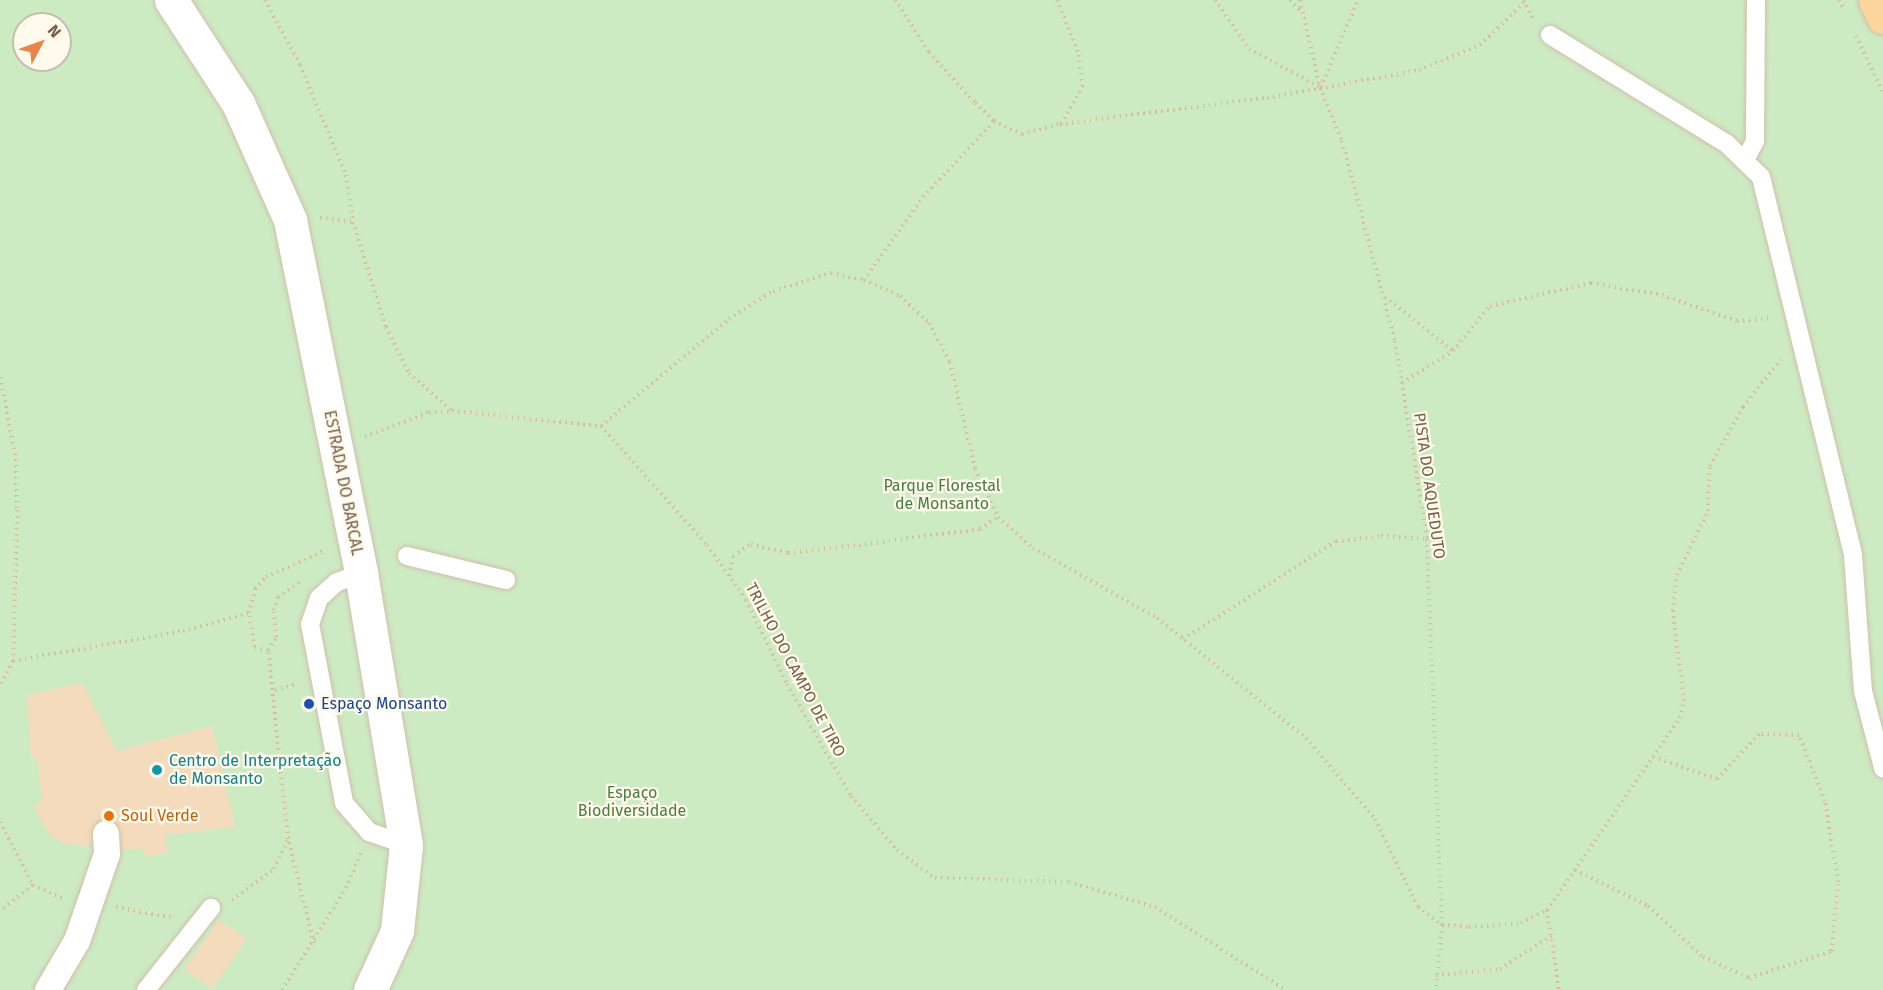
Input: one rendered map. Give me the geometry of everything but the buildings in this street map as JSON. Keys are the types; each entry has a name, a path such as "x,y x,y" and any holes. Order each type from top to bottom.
{"highway":[{"path":"1875,0 1883,17"}],"street":[{"name":"ESTRADA DO BARCAL","path":"171,0 238,103 290,220 361,573 406,845 397,931 370,990"},
{"path":"48,990 77,941 107,854 106,834"}],"lane":[{"path":"1746,158 1755,141 1756,0"},
{"path":"1550,35 1746,158 1767,194 1796,326 1853,555 1863,691 1883,768"},
{"path":"407,556 506,580"},
{"path":"361,573 337,582 319,598 310,624 344,803 369,832 406,845"},
{"path":"146,990 211,909"}],"path":[{"path":"265,0 300,65 346,175 352,222 386,327 408,374 452,411"},
{"path":"895,0 929,52 994,121 1022,134 1060,124 1320,88 1419,70 1480,45 1524,3"},
{"path":"1057,0 1079,55 1083,86 1060,124"},
{"path":"1215,0 1249,49 1320,88"},
{"path":"1290,0 1302,12"},
{"name":"PISTA DO AQUEDUTO","path":"1300,0 1320,88 1342,141 1384,297 1402,383 1427,539 1442,925 1436,990"},
{"path":"1320,88 1358,0"},
{"path":"1839,0 1849,20"},
{"path":"1854,31 1883,92"},
{"path":"864,280 923,196 994,121"},
{"path":"352,441 429,412 452,411 601,426 729,319 773,291 831,273 864,280 900,296 929,323 950,362 975,469 998,517 1033,548 1157,618 1306,738 1375,819 1418,907 1442,925 1521,923 1547,910 1680,718 1684,701 1673,611 1677,575 1708,511 1710,466 1743,407 1796,326 1737,321 1662,295 1591,283 1490,306 1453,351 1402,383"},
{"path":"1384,297 1453,351"},
{"path":"0,377 16,459 13,661 0,684"},
{"name":"TRILHO DO CAMPO DE TIRO","path":"601,426 730,576 851,796 897,850 935,878 1069,882 1155,907 1286,990"},
{"path":"730,576 733,556 751,544 788,552 859,545 980,529 998,517"},
{"path":"1184,639 1336,541 1381,536 1427,539"},
{"path":"268,650 254,646 249,613 255,589 266,577 315,559"},
{"path":"306,578 278,597 273,610 276,637 268,650 288,839 314,943"},
{"path":"13,661 183,631 249,613"},
{"path":"1575,870 1648,906 1703,957 1749,978 1832,951 1838,882 1825,801 1799,735 1759,734 1717,779 1653,757"},
{"path":"0,822 33,885 0,911"},
{"path":"282,990 314,943 346,888 369,832"},
{"path":"1547,910 1559,990"},
{"path":"1436,975 1500,969 1551,936"}],"green space":[{"name":"Parque Florestal de Monsanto","path":"0,0 1883,0 1883,990 0,990"}],"place":[{"name":"Espaço Monsanto","path":"309,704"},
{"name":"Centro de Interpretação de Monsanto","path":"157,770"},
{"name":"Soul Verde","path":"109,816"}],"park label":[{"name":"Espaço Biodiversidade","path":"632,802"}]}
